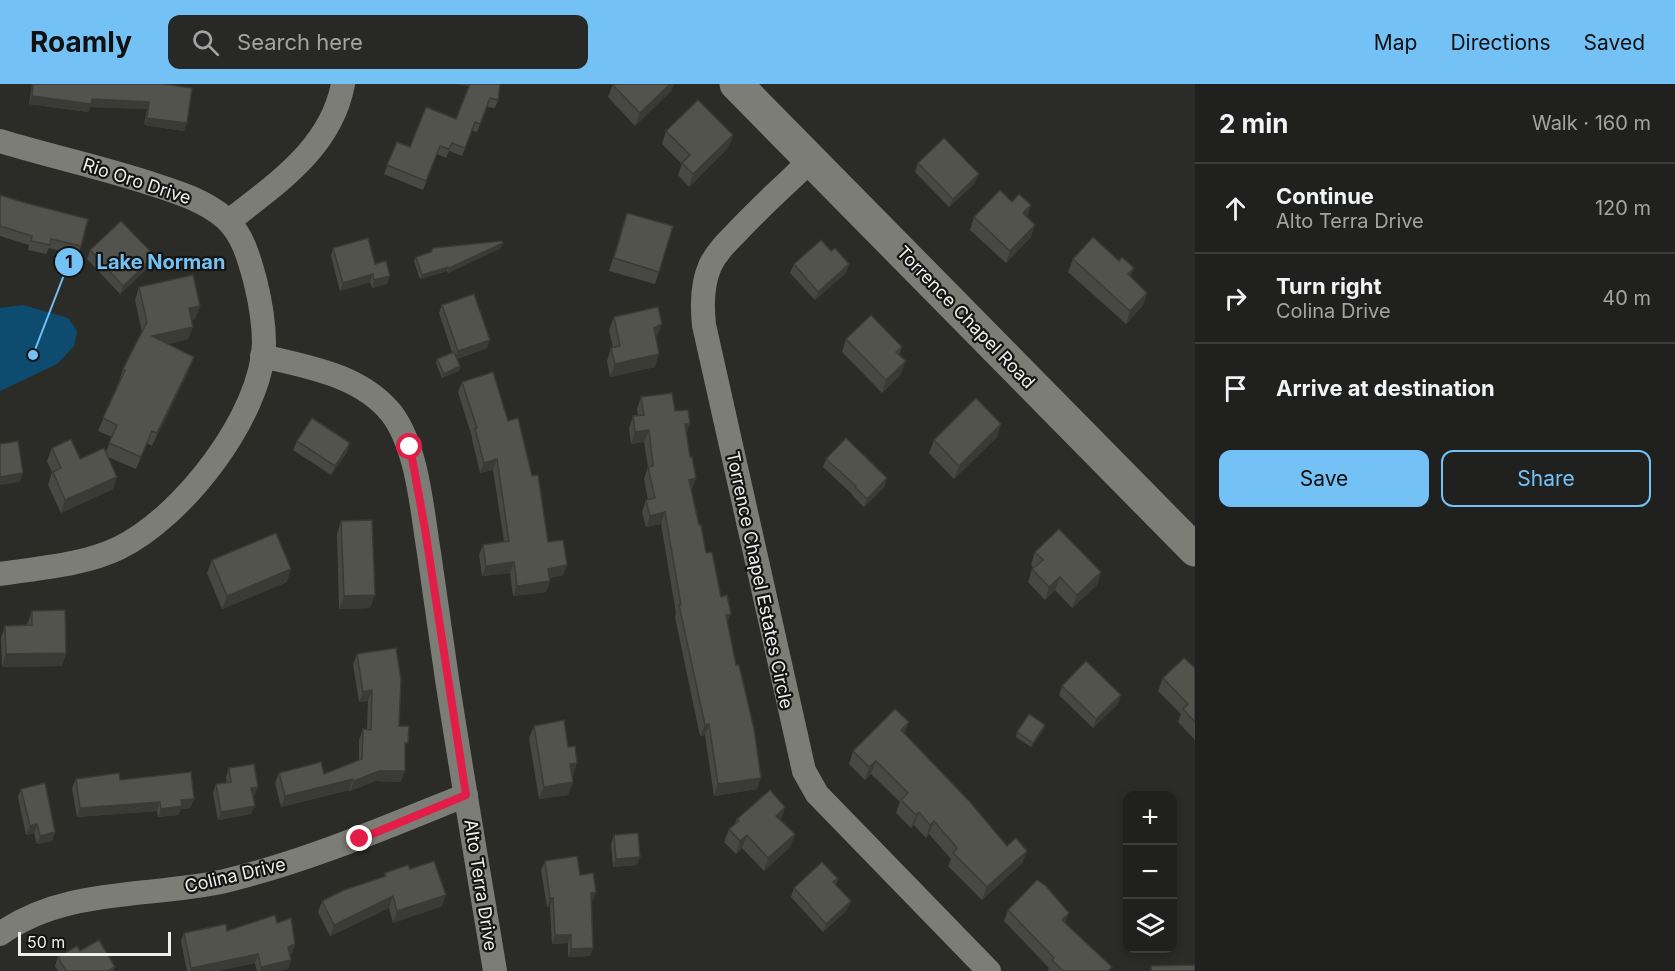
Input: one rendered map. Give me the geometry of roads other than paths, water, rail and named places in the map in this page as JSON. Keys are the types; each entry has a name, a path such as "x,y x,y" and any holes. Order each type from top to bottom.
{"street":[{"path":"229,221 280,181 315,147 333,118 343,84"},
{"name":"Torrence Chapel Road","path":"736,84 1195,550"},
{"name":"Rio Oro Drive","path":"0,141 113,171 181,193 209,206 229,221 243,242 249,258 261,303 264,343 247,405 233,431 212,465 190,492 165,516 119,548 93,558 0,574"},
{"name":"Torrence Chapel Estates Circle","path":"812,159 754,213 719,251 710,265 705,279 703,308 706,336 804,771 817,794 989,971"},
{"name":"Alto Terra Drive","path":"262,356 324,372 353,383 366,390 381,403 402,429 412,458 495,971"},
{"name":"Colina Drive","path":"0,934 32,915 72,902 203,885 287,864 360,839 466,795"}],"water":[{"path":"23,305 68,318 77,331 74,346 57,364 0,391 0,308"}],"place":[{"name":"Lake Norman","path":"33,355"}]}
